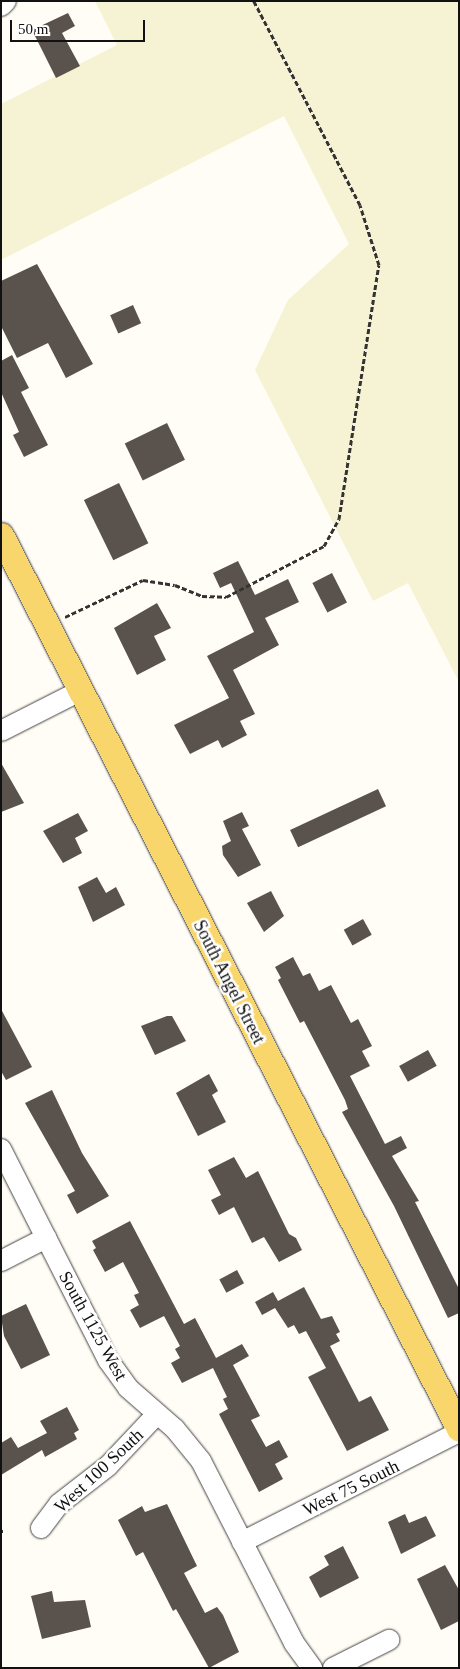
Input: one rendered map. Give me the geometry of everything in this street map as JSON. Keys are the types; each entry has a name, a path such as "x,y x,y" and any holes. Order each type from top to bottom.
{"main road":[{"name":"South Angel Street","path":"1,535 459,1431"}],"street":[{"path":"1,6 6,1"},
{"path":"1,731 80,692"},
{"name":"South 1125 West","path":"1,1149 108,1360 128,1388 157,1414 201,1462 294,1643 312,1668"},
{"path":"1,1261 46,1238"},
{"name":"West 100 South","path":"41,1528 59,1504 108,1466 157,1414"},
{"name":"West 75 South","path":"242,1542 459,1431"},
{"path":"333,1668 389,1640"}],"path":[{"path":"47,626 143,580 175,585 202,596 226,597 324,546 339,519 379,265 360,205 254,1"}],"shaded area":[{"path":"95,1 459,1 459,682 408,583 373,601 255,370 288,300 349,244 284,116 1,260 1,104 117,45"}],"building":[{"path":"68,13 75,26 62,33 80,66 56,78 32,30"},
{"path":"37,264 93,364 66,378 48,343 17,358 1,326 1,281"},
{"path":"133,305 141,323 118,333 110,315"},
{"path":"12,355 29,388 21,392 48,445 24,457 13,435 19,432 1,392 1,361"},
{"path":"167,423 185,460 143,480 125,444"},
{"path":"119,483 148,543 113,560 84,500"},
{"path":"238,561 255,595 288,579 299,602 265,618 279,645 233,670 255,714 240,721 247,735 222,748 218,740 190,754 174,725 229,698 207,656 254,632 231,583 220,588 213,573"},
{"path":"332,573 347,602 327,612 312,583"},
{"path":"157,603 171,628 154,636 166,660 137,675 114,628"},
{"path":"1,763 24,803 1,812"},
{"path":"378,789 386,806 298,847 290,830"},
{"path":"242,812 249,826 242,829 261,865 238,877 223,855 222,846 231,841 223,821"},
{"path":"78,813 88,831 75,838 82,853 63,863 43,831"},
{"path":"97,877 106,893 116,887 125,905 93,922 78,887"},
{"path":"271,891 284,916 264,932 247,903"},
{"path":"363,919 372,935 352,945 344,930"},
{"path":"293,957 303,976 310,973 319,991 331,985 351,1023 358,1019 372,1046 362,1051 370,1066 350,1076 385,1144 401,1136 407,1148 392,1156 419,1201 415,1202 459,1289 459,1313 448,1318 394,1206 342,1112 348,1109 345,1100 304,1021 300,1023 278,980 281,978 275,967"},
{"path":"1,1009 32,1067 6,1080 1,1071"},
{"path":"167,1016 172,1016 186,1041 155,1055 141,1026"},
{"path":"428,1050 437,1066 408,1082 399,1066"},
{"path":"209,1074 218,1091 212,1095 226,1122 198,1136 176,1093"},
{"path":"52,1090 82,1153 109,1196 77,1214 67,1195 75,1191 25,1103"},
{"path":"234,1157 246,1178 258,1171 289,1234 296,1238 302,1250 279,1262 264,1237 252,1243 234,1207 219,1215 211,1200 221,1195 208,1170"},
{"path":"130,1221 184,1324 195,1318 216,1358 242,1344 249,1356 233,1365 260,1416 251,1420 266,1447 279,1440 288,1457 275,1464 283,1479 259,1492 219,1414 228,1409 223,1399 227,1397 213,1368 182,1383 171,1363 180,1358 175,1349 180,1346 164,1316 140,1328 130,1310 139,1305 134,1295 139,1293 123,1262 105,1272 93,1250 96,1248 92,1241"},
{"path":"237,1270 244,1283 226,1293 219,1279"},
{"path":"304,1287 321,1319 332,1316 340,1332 336,1334 340,1341 330,1346 359,1402 371,1396 389,1430 347,1451 308,1377 326,1368 306,1331 299,1334 294,1325 288,1328 275,1308 262,1315 255,1302 273,1292 278,1301"},
{"path":"26,1304 50,1355 21,1369 4,1336 1,1316"},
{"path":"67,1407 79,1430 74,1433 77,1439 45,1457 42,1450 1,1475 1,1443 11,1437 18,1448 47,1433 40,1421"},
{"path":"167,1504 197,1566 184,1573 205,1613 217,1607 223,1615 239,1652 209,1668 176,1609 173,1611 143,1552 136,1556 118,1520 142,1506 145,1512"},
{"path":"405,1514 409,1523 426,1516 436,1536 401,1554 388,1522"},
{"path":"343,1546 359,1578 320,1598 309,1577 329,1565 324,1556"},
{"path":"445,1565 459,1590 459,1621 441,1630 417,1579"},
{"path":"52,1591 54,1602 85,1600 91,1627 42,1639 31,1596"}]}
